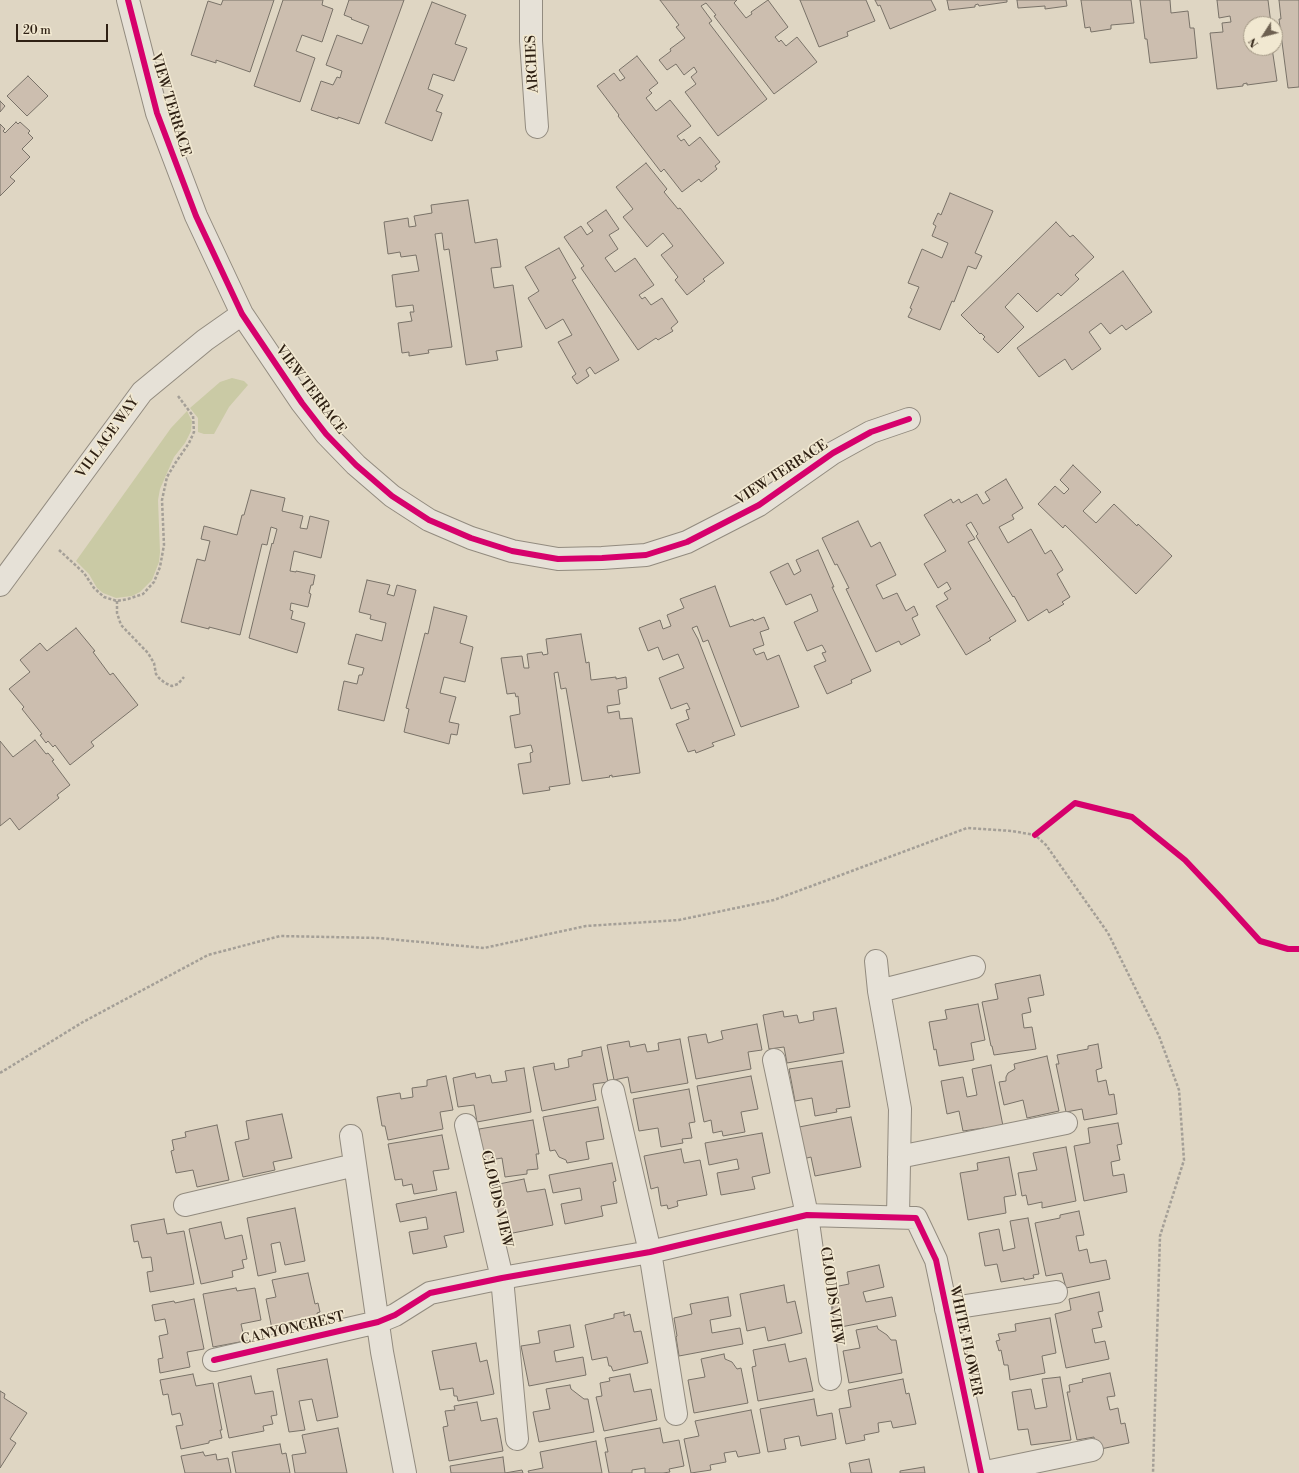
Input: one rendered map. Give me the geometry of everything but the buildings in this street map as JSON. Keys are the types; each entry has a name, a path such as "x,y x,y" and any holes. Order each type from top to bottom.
{"street":[{"name":"VIEW TERRACE","path":"128,0 157,112 196,216 242,314 302,403 326,434 356,465 392,496 430,520 470,538 512,551 558,559 646,555 687,542 759,505 833,453 871,432 909,419"},
{"name":"ARCHES","path":"531,0 531,41 537,127"},
{"name":"VILLAGE WAY","path":"0,586 142,392 205,340 242,314"},
{"name":"WHITE FLOWER","path":"876,961 900,1109 899,1157 907,1218 936,1260 981,1473 1092,1450"},
{"path":"880,991 974,967"},
{"name":"CLOUDS VIEW","path":"774,1060 807,1216 830,1379"},
{"path":"613,1091 650,1252 676,1414"},
{"path":"899,1157 1066,1123"},
{"name":"CLOUDS VIEW","path":"466,1125 502,1278 517,1439"},
{"path":"350,1136 378,1322 405,1473"},
{"path":"185,1205 355,1165"},
{"path":"378,1322 395,1315 430,1293 502,1278 650,1252 807,1216 907,1218"},
{"name":"WHITE FLOWER","path":"946,1309 1056,1292"},
{"name":"CANYONCREST","path":"214,1360 378,1322"}],"path":[{"path":"39,532 74,562 84,573 94,588 104,597 117,601 128,599 143,594 154,582 160,567 164,545 162,500 167,477 189,443 194,432 193,416 161,376"},
{"path":"117,601 117,613 121,626 148,653 154,663 156,674 159,678 172,686 178,684 184,677"},
{"path":"1035,835 1075,803 1132,817 1185,860 1222,898 1260,941 1288,949 1299,949"},
{"path":"0,1072 83,1022 208,955 280,936 378,938 484,948 586,926 679,920 774,900 968,828 1012,831 1035,835 1046,845 1108,933 1159,1036 1179,1090 1184,1160 1160,1236 1153,1473"}],"green space":[{"path":"232,378 244,381 248,385 229,407 214,434 204,434 198,432 198,418 190,408 220,382"},
{"path":"187,411 192,421 191,431 185,443 174,457 160,489 158,500 160,552 159,562 152,580 140,592 132,596 116,598 103,593 97,588 89,574 76,561 171,428"}],"cycle path":[{"path":"128,0 157,113 196,216 242,314 302,403 326,434 356,465 392,496 429,520 471,538 512,551 558,559 646,555 687,542 759,505 833,453 871,432 909,419"},
{"path":"1035,835 1075,803 1132,817 1185,860 1260,941 1288,949 1299,949"},
{"path":"214,1360 378,1322 395,1315 430,1293 502,1278 650,1252 807,1215 916,1218 936,1260 981,1473"}]}
